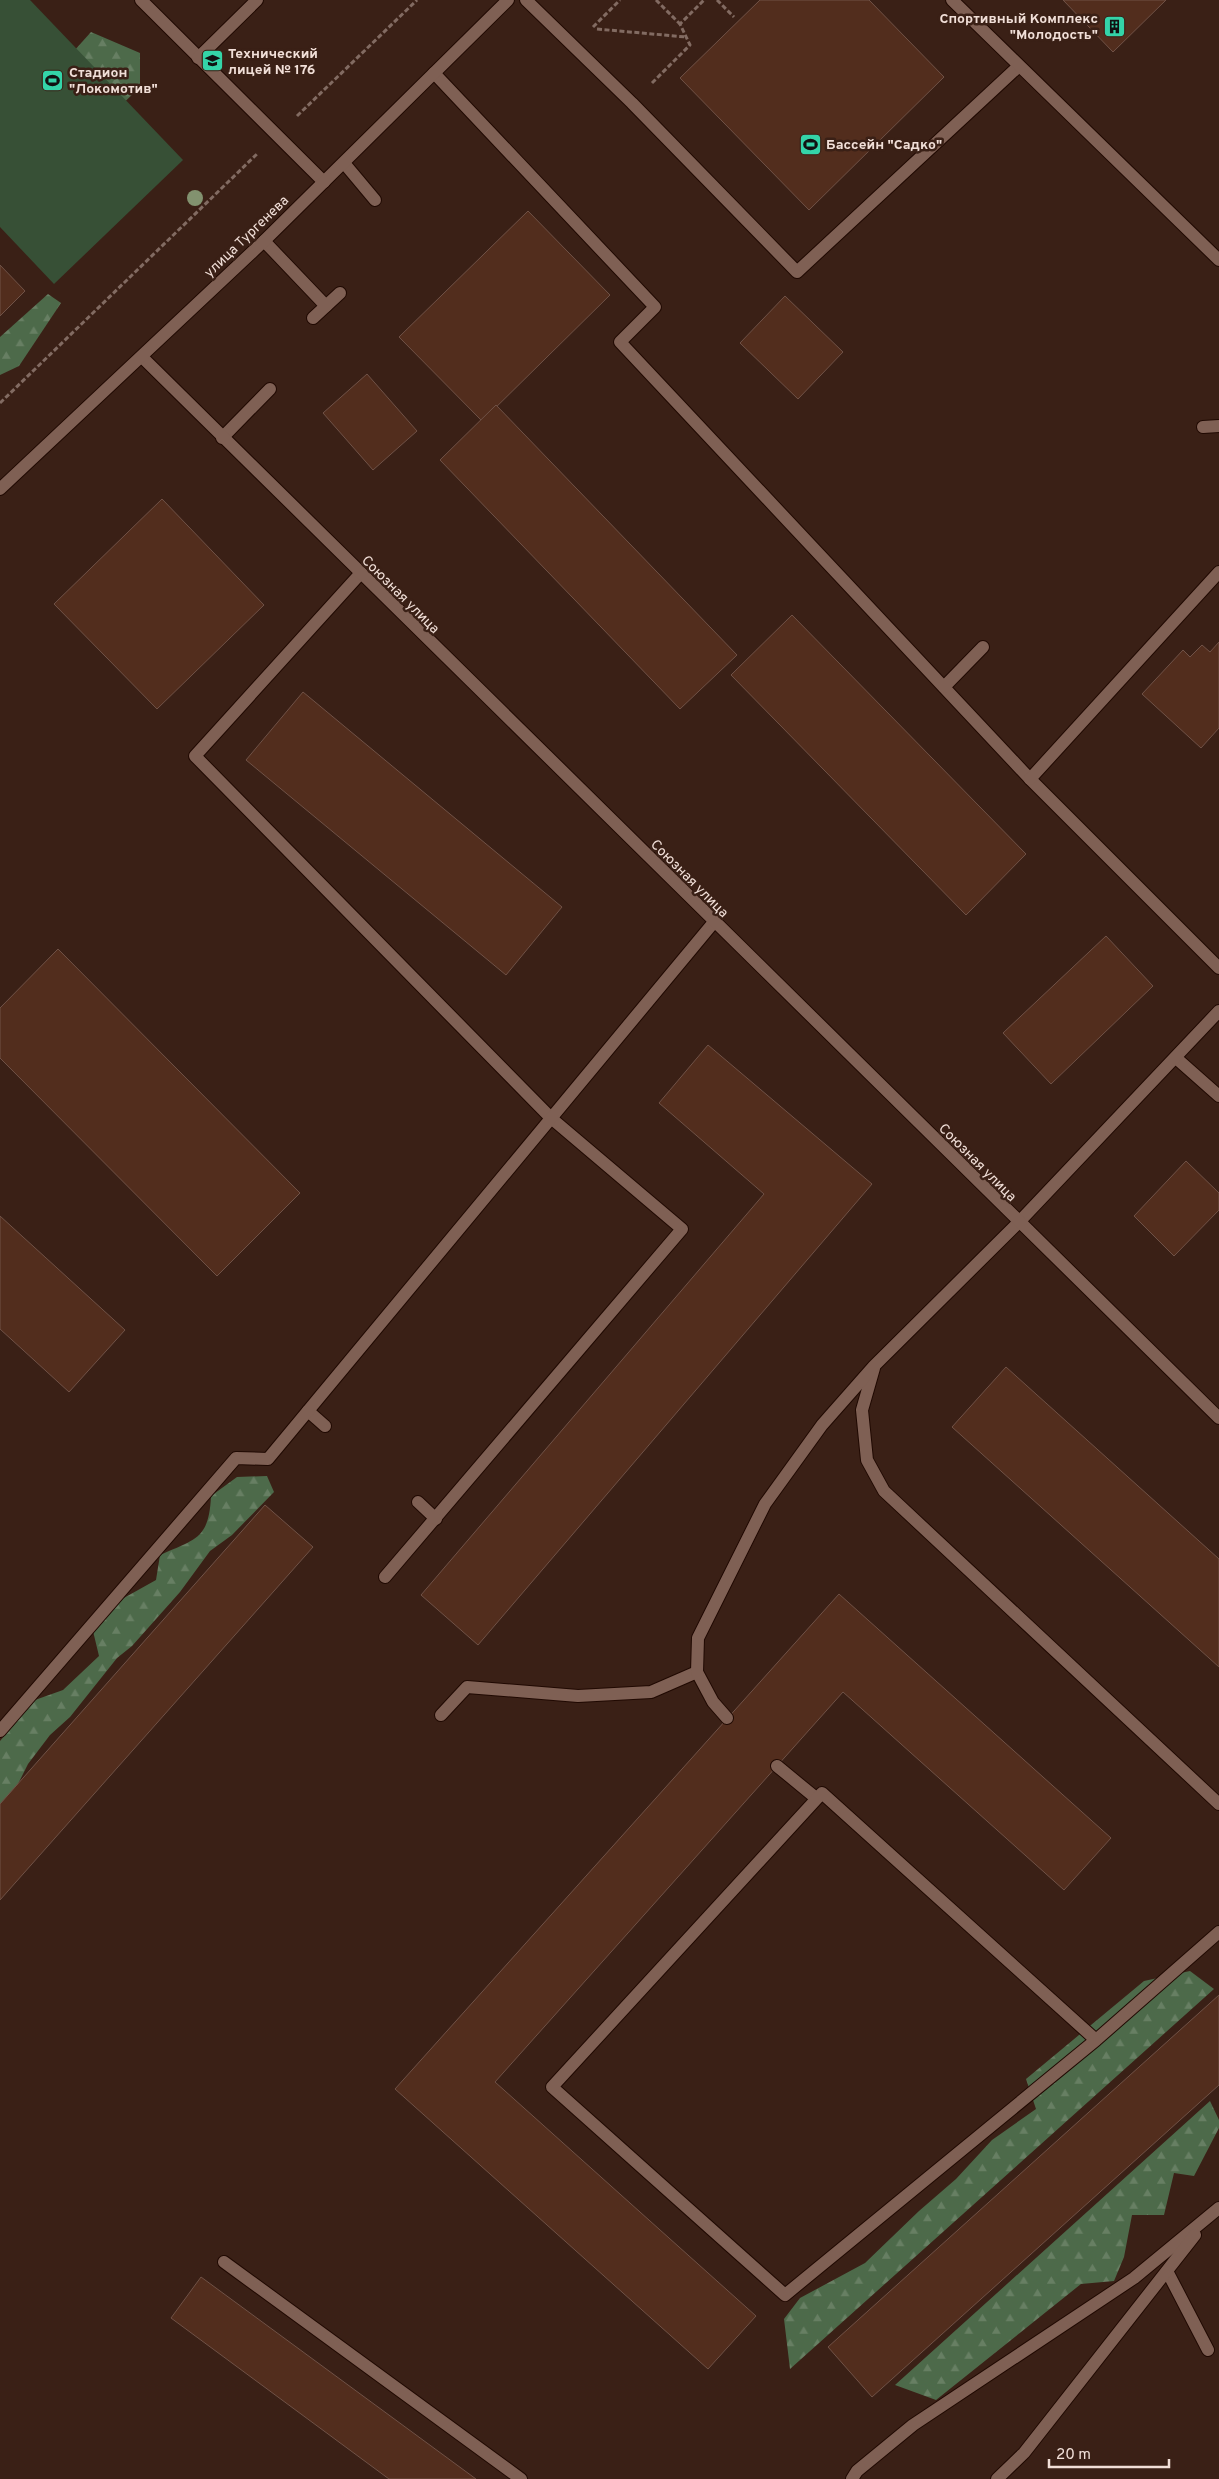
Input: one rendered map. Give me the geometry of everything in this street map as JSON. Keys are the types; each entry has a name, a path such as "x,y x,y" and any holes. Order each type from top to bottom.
{"street":[{"path":"141,0 324,182"},
{"path":"198,58 257,0"},
{"name":"улица Тургенева","path":"0,490 264,241 508,0"},
{"path":"526,0 632,103 797,272 1019,66"},
{"path":"952,0 1219,260"},
{"path":"434,73 656,307 620,342 1030,779 1219,968"},
{"path":"344,163 375,200"},
{"path":"264,241 326,306"},
{"path":"313,318 340,293"},
{"name":"Союзная улица","path":"142,357 360,574 1219,1418"},
{"path":"222,438 270,389"},
{"path":"1202,427 1219,426"},
{"path":"1030,779 1219,572"},
{"path":"360,574 195,756 551,1118 682,1229 386,1577"},
{"path":"944,687 983,647"},
{"path":"0,1731 236,1458 268,1459 714,922"},
{"path":"727,1718 713,1702 696,1672 698,1638 765,1504 822,1425 874,1366 1018,1222 1219,1011"},
{"path":"1176,1058 1219,1096"},
{"path":"874,1366 862,1410 867,1460 884,1491 929,1540 1219,1804"},
{"path":"308,1411 325,1426"},
{"path":"418,1502 436,1519"},
{"path":"442,1715 467,1687 578,1696 651,1692 696,1672"},
{"path":"778,1766 816,1798"},
{"path":"1096,2040 822,1793 552,2087 785,2295 1096,2040 1219,1932"},
{"path":"997,2479 1024,2453 1215,2212"},
{"path":"852,2479 856,2471 913,2425 1134,2278 1215,2212"},
{"path":"224,2262 522,2479"},
{"path":"1167,2271 1208,2350"}],"path":[{"path":"0,403 417,0"},
{"path":"620,0 591,28 686,37"},
{"path":"632,103 690,45 680,24 656,0"},
{"path":"680,24 704,0"},
{"path":"717,0 734,17"}],"green space":[{"name":"Стадион \"Локомотив\"","path":"0,0 30,0 183,160 54,284 0,227"},
{"path":"91,32 140,53 140,87 106,120 56,71"},
{"path":"48,294 61,303 19,366 0,375 0,337"},
{"path":"267,1476 274,1492 232,1535 210,1551 180,1592 132,1646 117,1658 70,1717 50,1735 28,1764 0,1820 0,1741 35,1700 63,1690 99,1656 93,1631 122,1599 156,1580 160,1555 198,1536 207,1521 211,1496 237,1477"},
{"path":"1190,1971 1214,1989 790,2369 784,2319 800,2298 865,2263 919,2211 956,2179 992,2140 1036,2109 1026,2079 1144,1981"},
{"path":"1210,2101 1219,2120 1219,2128 1194,2176 1174,2173 1164,2215 1132,2215 1124,2257 1114,2281 1081,2284 936,2400 895,2385"}],"building":[{"name":"Бассейн \"Садко\"","path":"760,0 869,0 944,77 809,210 680,78"},
{"name":"Спортивный Комплекс \"Молодость\"","path":"1063,0 1166,0 1113,52"},
{"path":"528,211 610,295 482,421 399,337"},
{"path":"0,265 25,291 0,316"},
{"path":"785,296 843,352 798,399 740,343"},
{"path":"367,374 417,431 373,470 323,413"},
{"path":"496,405 737,655 680,709 440,460"},
{"path":"162,499 264,605 157,709 54,604"},
{"path":"792,615 1026,854 966,915 731,675"},
{"path":"1219,642 1219,728 1201,748 1142,694 1183,650 1190,657 1202,645 1210,652"},
{"path":"303,692 562,907 506,975 246,760"},
{"path":"1106,936 1153,986 1051,1084 1003,1033"},
{"path":"58,949 300,1193 217,1276 0,1058 0,1008"},
{"path":"708,1045 872,1184 478,1645 421,1595 764,1194 659,1103"},
{"path":"1186,1161 1219,1193 1219,1210 1174,1256 1134,1216"},
{"path":"0,1216 125,1330 69,1392 0,1329"},
{"path":"1006,1367 1219,1559 1219,1667 952,1427"},
{"path":"265,1505 313,1547 0,1900 0,1804"},
{"path":"839,1594 1111,1838 1064,1890 843,1692 495,2082 756,2316 708,2369 395,2089"},
{"path":"1219,1995 1219,2085 872,2397 828,2347"},
{"path":"201,2277 476,2479 389,2479 171,2318"}],"place":[{"name":"Спортивный Комплекс \"Молодость\"","path":"1114,26"},
{"name":"Технический лицей № 176","path":"212,61"},
{"name":"Стадион \"Локомотив\"","path":"53,80"},
{"name":"Бассейн \"Садко\"","path":"810,144"}]}
